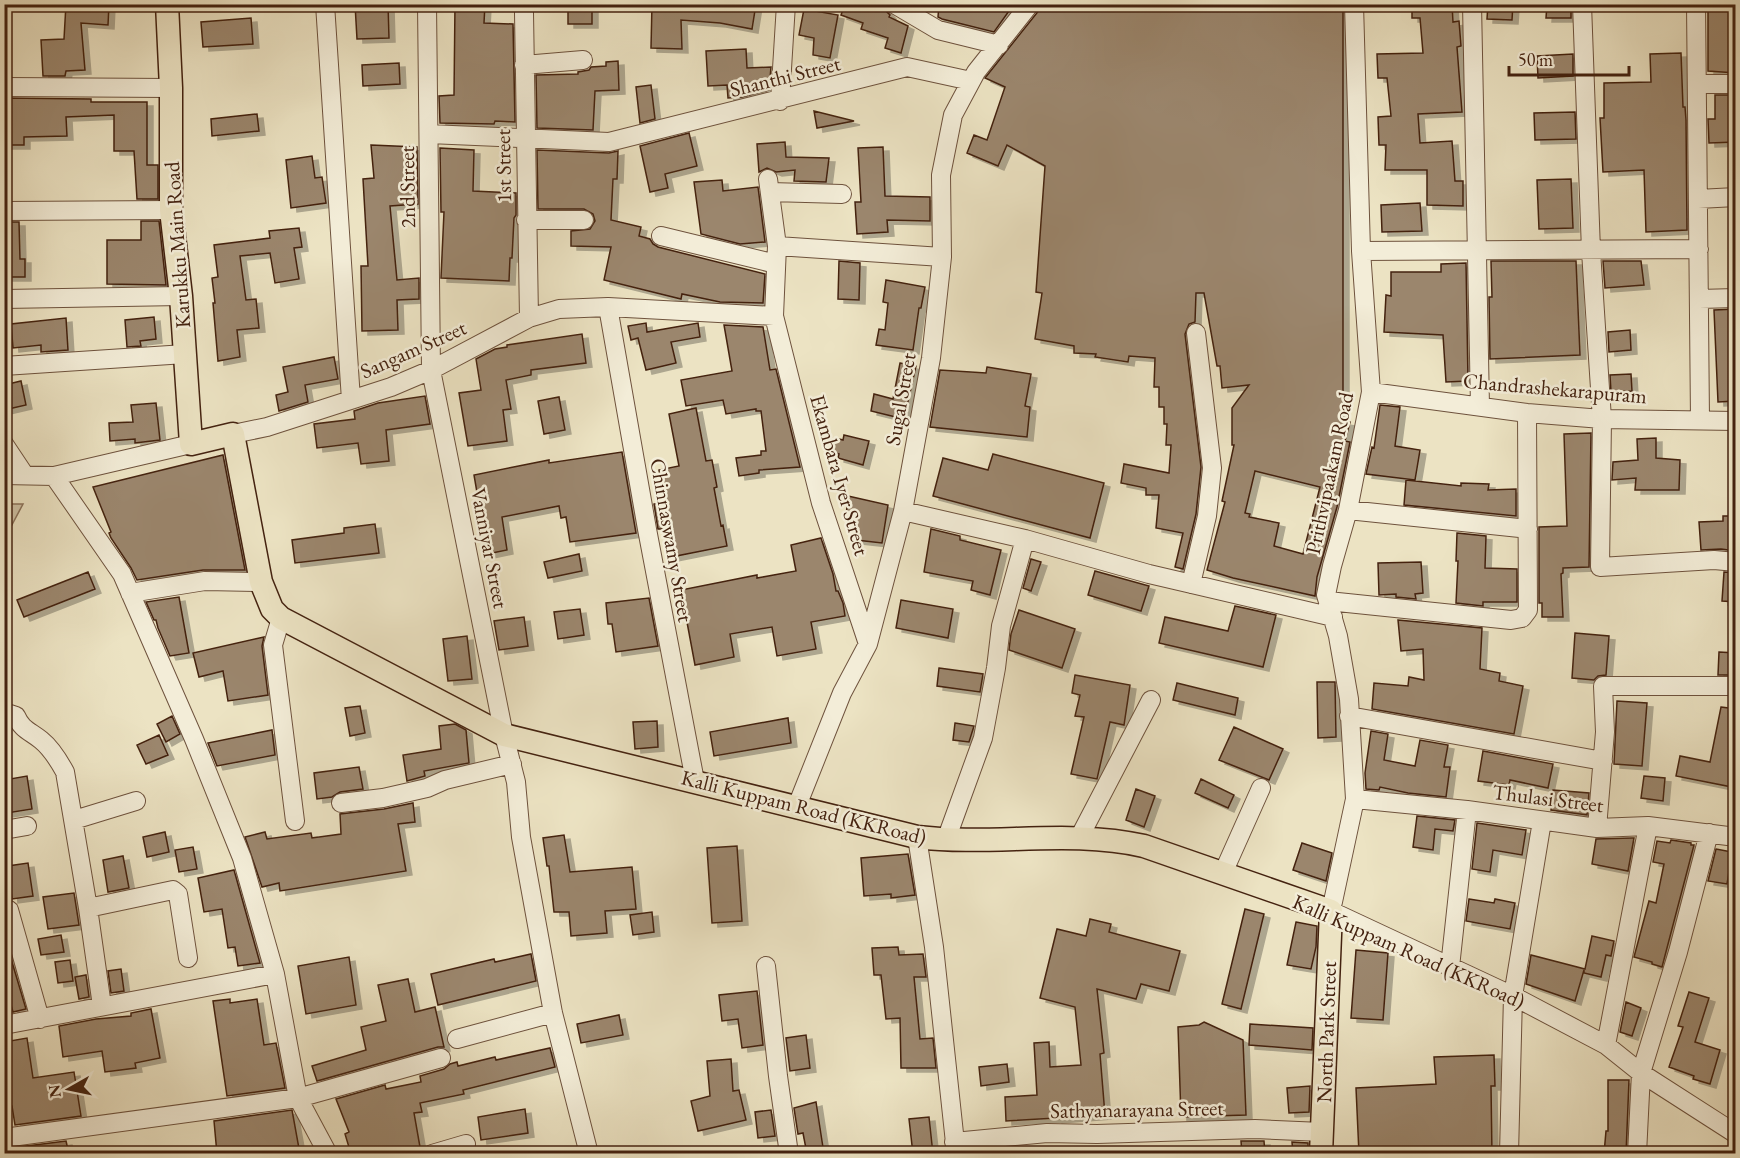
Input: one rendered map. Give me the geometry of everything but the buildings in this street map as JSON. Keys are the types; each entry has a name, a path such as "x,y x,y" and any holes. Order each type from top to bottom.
{"main road":[{"name":"Karukku Main Road","path":"167,4 171,88 171,210 181,296 191,444"},
{"path":"191,444 233,434 261,582 272,609 281,618"},
{"name":"Kalli Kuppam Road (KKRoad)","path":"281,618 504,735 916,837 946,840 1079,838 1119,840 1144,846 1331,911"},
{"name":"North Park Street","path":"1321,1143 1331,911"}],"street":[{"path":"325,4 351,400"},
{"name":"2nd Street","path":"428,4 431,370"},
{"path":"780,101 786,4"},
{"path":"894,4 938,30 999,45"},
{"name":"Sugal Street","path":"797,806 842,693 868,644 903,511 931,358 942,256 941,175 953,115 976,72 1030,4"},
{"name":"Prithvipaakam Road","path":"1331,911 1355,799 1349,716 1338,636 1326,595 1348,510 1371,392 1361,250 1354,4"},
{"path":"1472,4 1480,406"},
{"path":"1582,4 1591,251 1602,419 1600,567 1714,560 1736,562"},
{"path":"1696,4 1700,420"},
{"name":"1st Street","path":"524,13 529,318"},
{"path":"524,65 583,60"},
{"name":"Shanthi Street","path":"429,134 609,142 907,68 971,81"},
{"path":"1697,84 1736,84"},
{"path":"4,87 171,88"},
{"name":"Ekambara Iyer Street","path":"842,194 769,186 776,255 774,316 821,503 868,644"},
{"path":"1698,199 1736,198"},
{"path":"4,212 171,210"},
{"path":"526,220 584,220"},
{"path":"662,236 776,255 942,256"},
{"path":"1361,250 1699,249"},
{"path":"4,299 181,296"},
{"path":"1699,299 1736,298"},
{"name":"Sangam Street","path":"233,434 267,428 391,387 431,370 529,318 559,309 608,307 774,316"},
{"name":"Chinnaswamy Street","path":"608,307 695,781"},
{"path":"1191,584 1207,516 1212,468 1196,333"},
{"path":"4,366 185,354"},
{"name":"Vanniyar Street","path":"431,370 504,735 516,782 521,837 553,1013 589,1154"},
{"name":"Chandrashekarapuram","path":"1371,392 1527,413 1602,419 1736,421"},
{"path":"903,511 1025,539 1191,584 1331,609 1510,620 1522,618 1528,610 1527,413"},
{"path":"4,444 24,474"},
{"path":"4,475 54,476 191,444"},
{"path":"54,476 122,574 194,739 242,858 275,974 298,1098 328,1154"},
{"path":"1348,510 1528,529"},
{"path":"946,840 983,738 1001,626 1025,539"},
{"path":"130,593 205,581 261,582"},
{"path":"281,618 273,645 296,821"},
{"path":"1597,828 1605,732 1603,686 1736,686"},
{"path":"1079,838 1151,700"},
{"path":"4,716 10,714 16,716 21,728 42,741 65,772 102,1006"},
{"path":"1349,716 1603,761"},
{"path":"341,803 394,796 427,788 445,780 512,764"},
{"path":"1223,873 1261,788"},
{"name":"Thulasi Street","path":"1355,799 1467,810 1597,828 1648,826 1736,837"},
{"path":"74,820 136,801"},
{"path":"1450,967 1467,810"},
{"path":"1509,1154 1513,996 1542,821"},
{"path":"4,830 27,826"},
{"path":"1606,1045 1648,826"},
{"path":"1637,1154 1641,1073 1678,952 1709,833"},
{"path":"916,837 935,958 955,1148"},
{"path":"88,908 173,890 178,894 188,958"},
{"path":"9,910 40,1019"},
{"name":"Kalli Kuppam Road (KKRoad)","path":"1331,911 1513,996 1606,1045 1641,1073 1736,1134"},
{"path":"766,966 789,1154"},
{"path":"4,1025 275,974"},
{"path":"457,1039 553,1013"},
{"path":"4,1138 298,1098 441,1058"},
{"name":"Sathyanarayana Street","path":"955,1148 1047,1133 1107,1134 1255,1129 1321,1143"},
{"path":"432,1154 466,1144"}],"shaded area":[{"path":"4,504 23,504 5,538"}]}
